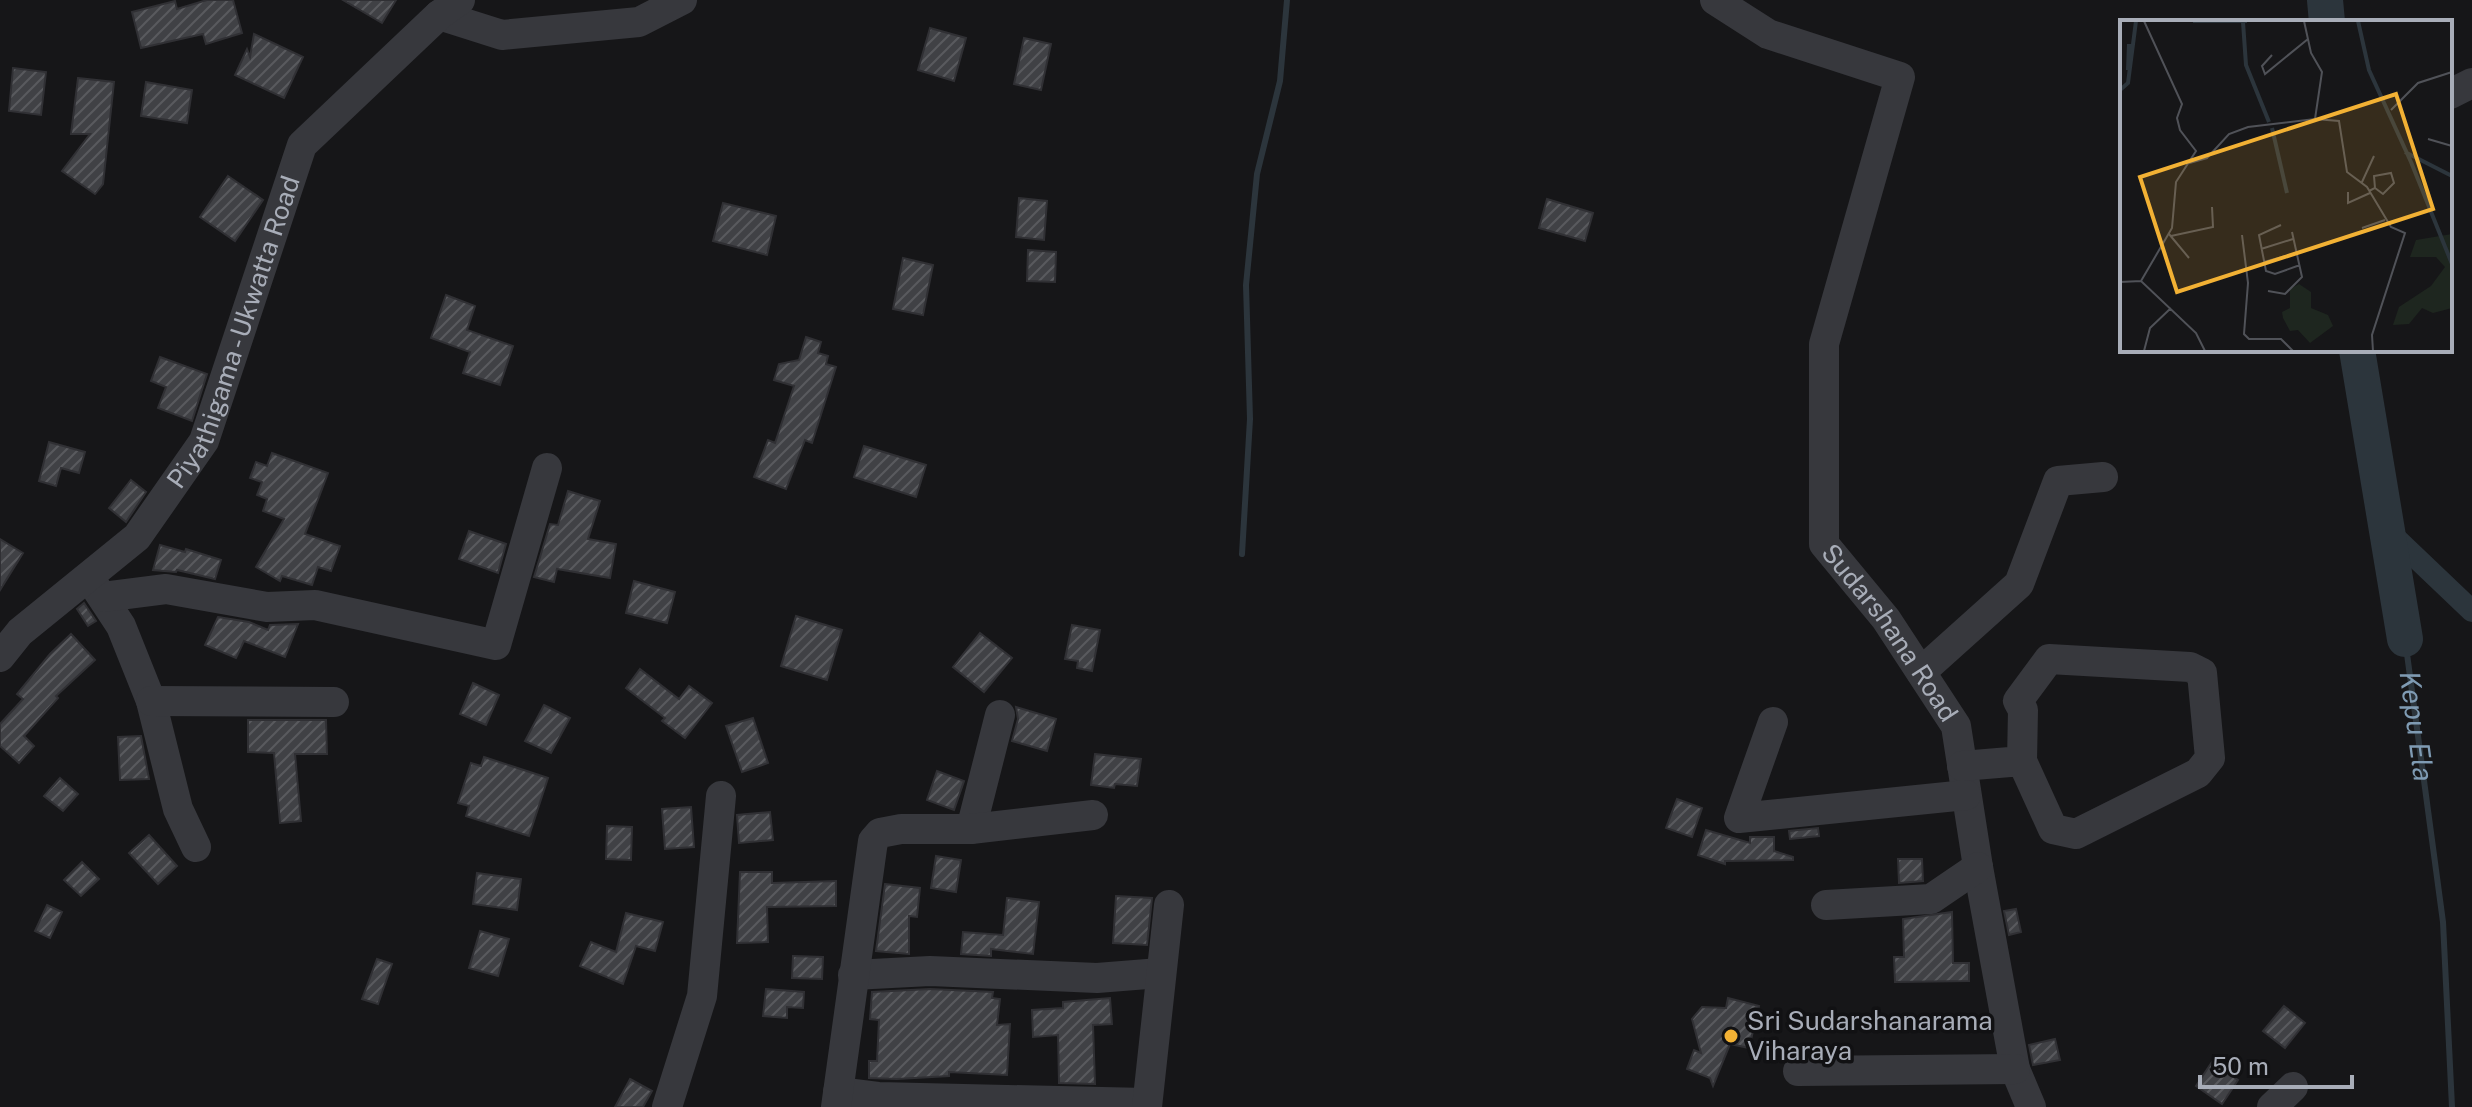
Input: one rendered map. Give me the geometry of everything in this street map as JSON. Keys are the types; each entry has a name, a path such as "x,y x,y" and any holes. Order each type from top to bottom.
{"street":[{"path":"450,8 502,35 639,22 682,0"},
{"name":"Sudarshana Road","path":"1715,0 1768,34 1900,77 1824,344 1824,544 1886,619 1956,726 2015,1069 2031,1107"},
{"name":"Piyathigama - Ukwatta Road","path":"0,657 20,632 96,587 137,537 204,441 302,145 450,8"},
{"path":"2452,93 2472,83"},
{"path":"96,587 166,589 267,607 315,605 496,645 547,468"},
{"path":"1921,672 2019,584 2058,481 2103,477"},
{"path":"96,587 121,626 151,701 178,809 196,847"},
{"path":"2049,659 2190,667 2202,673 2210,758 2198,773 2076,834 2053,829 2022,761 2023,710 2018,701 2049,659"},
{"path":"151,701 334,702"},
{"path":"971,829 1000,715"},
{"path":"1773,722 1739,818 1964,780 2022,761"},
{"path":"667,1107 702,996 721,796"},
{"path":"1093,815 971,829 901,829 880,833 873,841 837,1100 878,1097 1146,1105 1169,905"},
{"path":"1826,905 1931,899 1978,867"},
{"path":"853,975 930,971 1097,978 1160,973"},
{"path":"1798,1071 2015,1069"}],"building":[{"path":"207,0 233,0 242,33 206,44 203,34 141,48 132,12 175,1 177,9"},
{"path":"343,0 396,0 382,23"},
{"path":"930,28 966,38 954,81 918,70"},
{"path":"254,34 303,57 284,98 235,75 247,49 250,57"},
{"path":"1024,38 1051,44 1041,90 1014,84"},
{"path":"13,68 46,72 41,115 9,111"},
{"path":"78,78 114,82 103,184 95,194 62,171 90,134 71,134"},
{"path":"146,82 192,90 187,123 141,116"},
{"path":"228,176 263,200 235,241 200,217"},
{"path":"1019,198 1047,201 1044,240 1016,237"},
{"path":"1547,199 1593,213 1585,241 1539,228"},
{"path":"723,203 776,216 767,255 713,241"},
{"path":"1028,250 1056,252 1055,282 1027,281"},
{"path":"903,258 933,265 923,315 893,309"},
{"path":"446,295 475,306 467,330 513,346 500,385 463,373 470,352 431,338"},
{"path":"806,337 821,342 818,353 828,356 826,364 836,367 812,443 805,440 786,489 754,477 768,440 775,443 794,386 774,380 779,364 799,360"},
{"path":"160,357 207,374 192,421 158,408 166,387 151,381"},
{"path":"49,442 85,452 79,473 61,468 56,486 39,481"},
{"path":"864,446 926,465 916,497 854,477"},
{"path":"272,453 328,473 305,534 340,546 331,571 318,567 312,585 282,576 280,581 256,567 284,519 263,511 267,499 257,495 262,482 250,478 256,462 267,466"},
{"path":"131,480 146,492 126,522 109,508"},
{"path":"568,491 600,501 588,539 616,544 610,578 557,569 554,582 534,577 550,524 558,525"},
{"path":"469,531 506,544 498,573 459,559"},
{"path":"0,539 23,553 0,590"},
{"path":"160,545 221,560 215,579 177,570 153,570"},
{"path":"634,581 675,592 667,623 626,613"},
{"path":"84,603 96,621 88,626 77,609"},
{"path":"796,616 842,630 827,680 781,666"},
{"path":"218,617 249,622 268,630 270,625 298,624 285,657 244,641 236,658 205,645"},
{"path":"1072,625 1100,630 1092,671 1077,668 1078,661 1065,659"},
{"path":"980,633 1012,658 984,692 953,667"},
{"path":"71,634 95,660 56,696 58,698 24,736 34,746 19,763 0,746 0,724 23,699 17,694"},
{"path":"640,669 679,699 689,686 712,703 685,738 626,688"},
{"path":"473,683 499,695 486,725 460,714"},
{"path":"544,705 570,718 551,753 525,741"},
{"path":"1016,707 1056,719 1047,751 1012,741 1018,719"},
{"path":"753,718 768,763 742,772 726,726"},
{"path":"248,720 326,720 327,754 295,754 301,821 280,823 274,753 248,752"},
{"path":"141,736 149,779 120,780 118,737"},
{"path":"1095,754 1141,759 1137,786 1115,784 1114,788 1091,785"},
{"path":"484,757 548,778 529,836 466,816 469,806 458,803 471,763 481,766"},
{"path":"937,771 964,781 954,810 927,800"},
{"path":"60,778 78,794 63,811 44,796"},
{"path":"1677,799 1702,808 1692,837 1666,828"},
{"path":"691,807 694,847 665,849 662,809"},
{"path":"770,812 773,840 739,843 737,815"},
{"path":"607,826 632,827 631,860 606,859"},
{"path":"1818,828 1819,836 1790,839 1789,831"},
{"path":"1706,830 1750,843 1750,837 1774,837 1774,851 1793,857 1793,860 1725,861 1725,864 1698,855"},
{"path":"149,835 177,866 158,884 129,853"},
{"path":"936,856 961,860 956,892 931,888"},
{"path":"1898,859 1922,859 1923,881 1899,883"},
{"path":"82,862 99,879 81,896 64,880"},
{"path":"740,872 772,872 772,883 836,881 836,906 767,907 768,942 737,943"},
{"path":"477,873 521,879 517,910 473,904"},
{"path":"885,884 920,888 917,917 909,916 909,954 876,951"},
{"path":"1116,896 1152,898 1147,945 1113,943"},
{"path":"1007,898 1039,902 1033,954 991,949 991,956 961,954 963,932 1003,935"},
{"path":"47,905 62,912 50,938 35,931"},
{"path":"2016,909 2021,932 2009,935 2004,911"},
{"path":"1952,912 1953,963 1969,963 1969,981 1895,982 1894,957 1904,957 1903,919"},
{"path":"626,913 663,922 655,951 636,946 623,984 580,966 591,942 616,952"},
{"path":"480,931 509,939 498,976 469,968"},
{"path":"793,956 823,957 822,979 792,978"},
{"path":"377,959 392,964 378,1004 362,999"},
{"path":"766,989 804,992 803,1008 787,1007 787,1018 763,1016"},
{"path":"930,989 993,992 992,998 1000,999 997,1025 1010,1024 1007,1075 949,1072 949,1076 869,1078 869,1061 877,1061 879,1020 870,1019 872,992"},
{"path":"1110,998 1112,1024 1093,1025 1095,1084 1059,1083 1058,1035 1033,1037 1032,1010 1063,1008 1063,1002"},
{"path":"1728,998 1759,1006 1749,1048 1730,1044 1713,1086 1710,1078 1687,1069 1694,1050 1701,1053 1692,1019 1702,1007 1726,1008"},
{"path":"2284,1006 2305,1023 2285,1048 2263,1031"},
{"path":"2055,1039 2060,1060 2033,1065 2029,1045"},
{"path":"2212,1062 2238,1080 2222,1104 2196,1086"},
{"path":"630,1079 652,1091 643,1107 615,1107"}],"waterway":[{"path":"1242,554 1250,419 1246,285 1257,174 1280,81 1287,0"},
{"name":"Kepu Ela","path":"2325,0 2327,20"},
{"name":"Kepu Ela","path":"2357,352 2405,639"},
{"path":"2386,529 2472,611"},
{"name":"Kepu Ela","path":"2405,639 2443,922 2452,1107"}],"place":[{"name":"Sri Sudarshanarama Viharaya","path":"1731,1036"}]}
